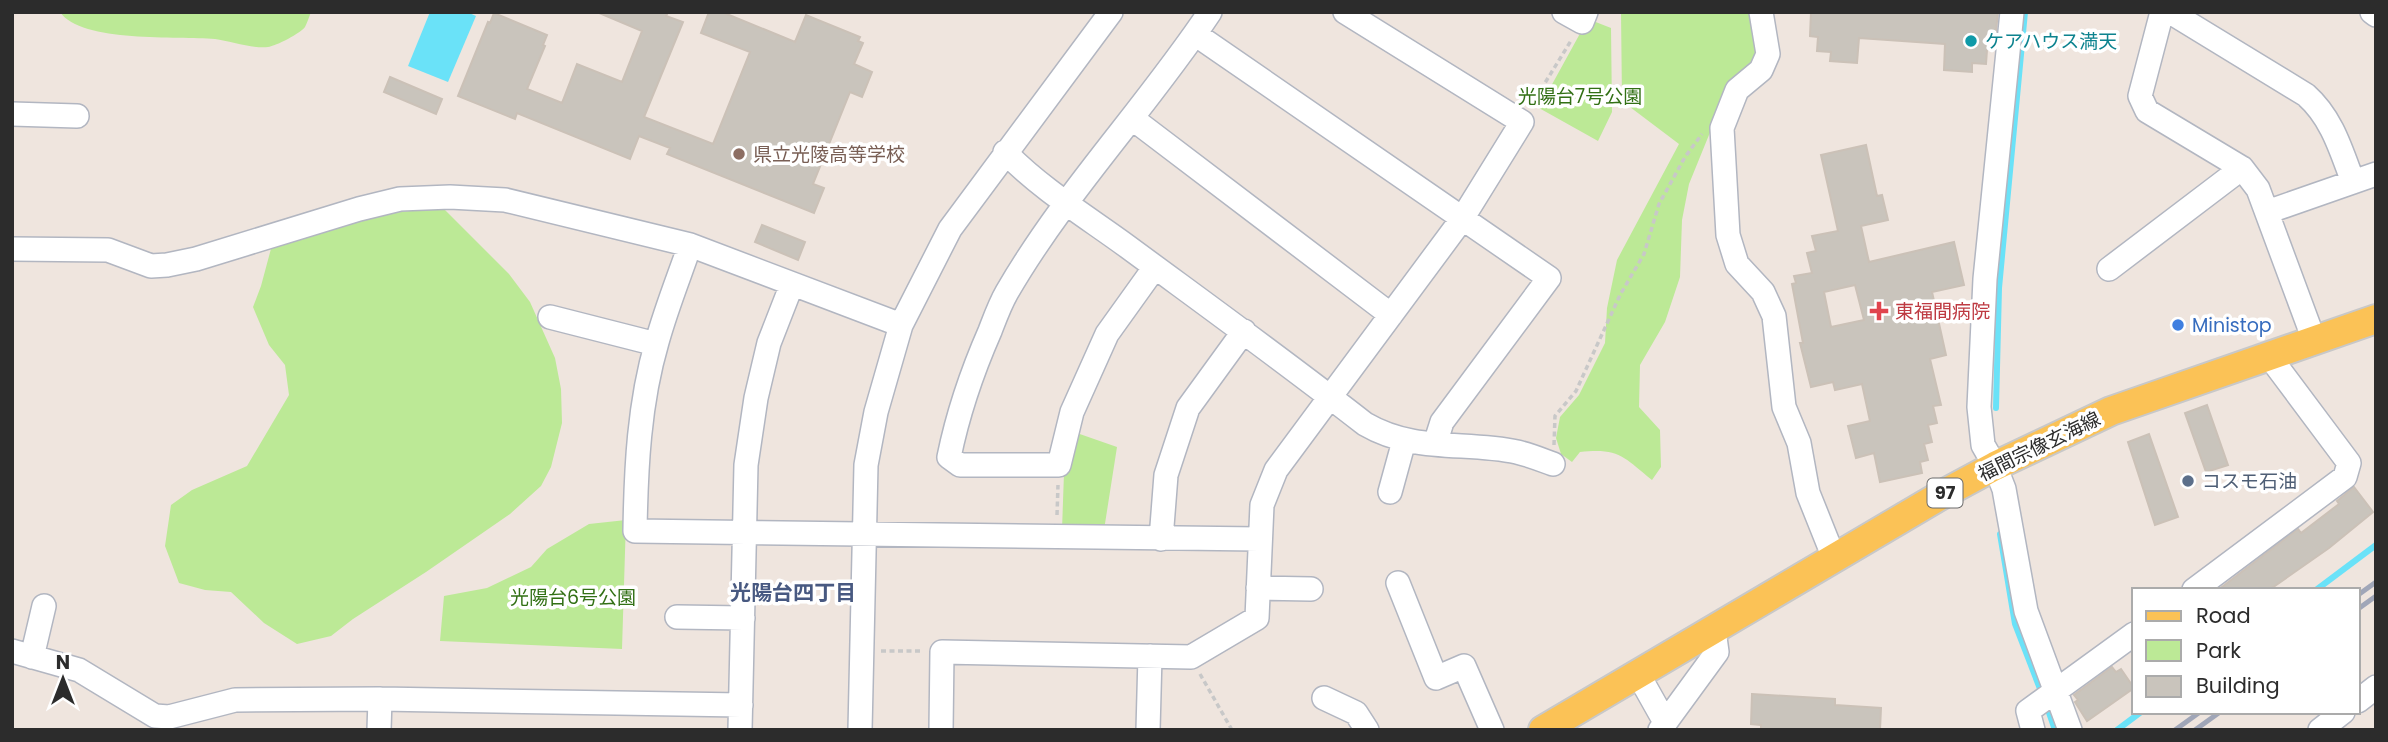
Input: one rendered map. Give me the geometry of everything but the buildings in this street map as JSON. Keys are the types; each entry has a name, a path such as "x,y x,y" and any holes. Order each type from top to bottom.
{"main road":[{"name":"福間宗像玄海線","path":"1543,730 1995,466 2111,411 2376,319"}],"street":[{"path":"860,730 866,465 876,412 901,325 950,229 1111,12"},
{"path":"1155,267 1107,334 1072,412 1059,465 960,465 949,457 956,422 971,374 1006,293 1066,202 1133,119 1210,12"},
{"path":"941,730 942,652 1191,657 1257,618 1262,505 1276,470 1462,219 1522,122 1345,12"},
{"path":"1760,12 1768,54 1761,71 1737,90 1722,128 1728,235 1737,264 1763,292 1774,316 1784,407 1799,443 1808,494 1834,558"},
{"path":"2012,12 1985,279 1979,407 1983,445 2004,489 2043,707 2070,730"},
{"path":"2162,12 2140,96 2147,111 2242,168 2258,189 2314,340"},
{"path":"2170,12 2306,95 2320,108 2332,126 2353,182"},
{"path":"1195,34 1549,278 1442,422 1435,444"},
{"path":"12,114 77,116"},
{"path":"1133,119 1391,315"},
{"path":"1005,152 1066,202 1244,331 1365,424 1384,435 1404,441 1518,452 1553,464"},
{"path":"2109,269 2242,168"},
{"path":"2267,212 2376,174"},
{"path":"12,249 108,250 151,266 167,265 196,259 400,199 450,197 505,200 690,245 901,325"},
{"path":"690,245 656,344 636,459 635,531 1259,539"},
{"path":"740,730 746,465 756,398 769,343 792,284"},
{"path":"550,317 656,344"},
{"path":"1161,539 1167,475 1188,408 1244,331"},
{"path":"2197,588 2345,477 2349,463 2269,356"},
{"path":"1390,492 1404,441"},
{"path":"1398,583 1436,678 1464,666 1492,730"},
{"path":"1258,587 1311,589"},
{"path":"44,606 22,654 79,670 170,723 235,700 380,699 740,705"},
{"path":"677,617 743,618"},
{"path":"1638,674 1662,726 1717,652 1714,631"},
{"path":"2043,707 2132,636"},
{"path":"1148,730 1150,656"},
{"path":"1324,698 1356,713 1367,730"},
{"path":"379,730 380,699"},
{"path":"2320,730 2340,714"}],"path":[{"path":"1522,122 1577,16"},
{"path":"1553,464 1555,416 1576,391 1620,295 1644,254 1659,204 1685,157 1708,125"},
{"path":"1057,524 1059,465"},
{"path":"880,651 942,652"},
{"path":"1191,657 1232,730"}],"green space":[{"path":"60,12 311,12 305,27 299,33 277,44 262,47 215,39 109,33 71,22"},
{"path":"1621,12 1757,12 1763,48 1717,109 1689,184 1682,220 1680,277 1665,322 1640,365 1639,407 1660,430 1661,467 1652,480 1627,460 1613,453 1580,452 1572,462 1561,454 1556,438 1560,417 1579,395 1605,343 1607,308 1617,260 1679,144 1622,101"},
{"name":"光陽台7号公園","path":"1588,19 1611,28 1612,112 1598,141 1539,108"},
{"path":"442,207 509,274 530,302 555,358 561,389 562,423 551,467 541,486 510,514 331,636 297,644 264,623 231,592 205,590 179,583 165,546 171,505 192,490 247,466 289,395 285,365 269,345 253,307 272,245 393,213"},
{"path":"1074,432 1117,447 1104,530 1062,530 1064,473"},
{"name":"光陽台6号公園","path":"626,520 622,649 440,641 444,596 487,588 531,567 547,549 589,524"}],"water":[{"path":"430,12 467,12 476,16 448,82 408,66"}],"waterway":[{"path":"1996,408 1999,288 2025,12"},
{"path":"2000,534 2015,624 2042,694"},
{"path":"2319,588 2376,545"},
{"path":"2046,704 2055,730"},
{"path":"2117,730 2138,714"}],"railway":[{"path":"2360,594 2376,582"},
{"path":"2360,608 2376,596"},
{"path":"2175,730 2197,714"},
{"path":"2195,730 2217,714"}],"place":[{"name":"ケアハウス満天","path":"1971,41"},
{"name":"県立光陵高等学校","path":"739,154"},
{"name":"東福間病院","path":"1879,311"},
{"name":"Ministop","path":"2178,325"},
{"name":"コスモ石油","path":"2188,481"}],"district":[{"name":"光陽台四丁目","path":"793,593"}]}
